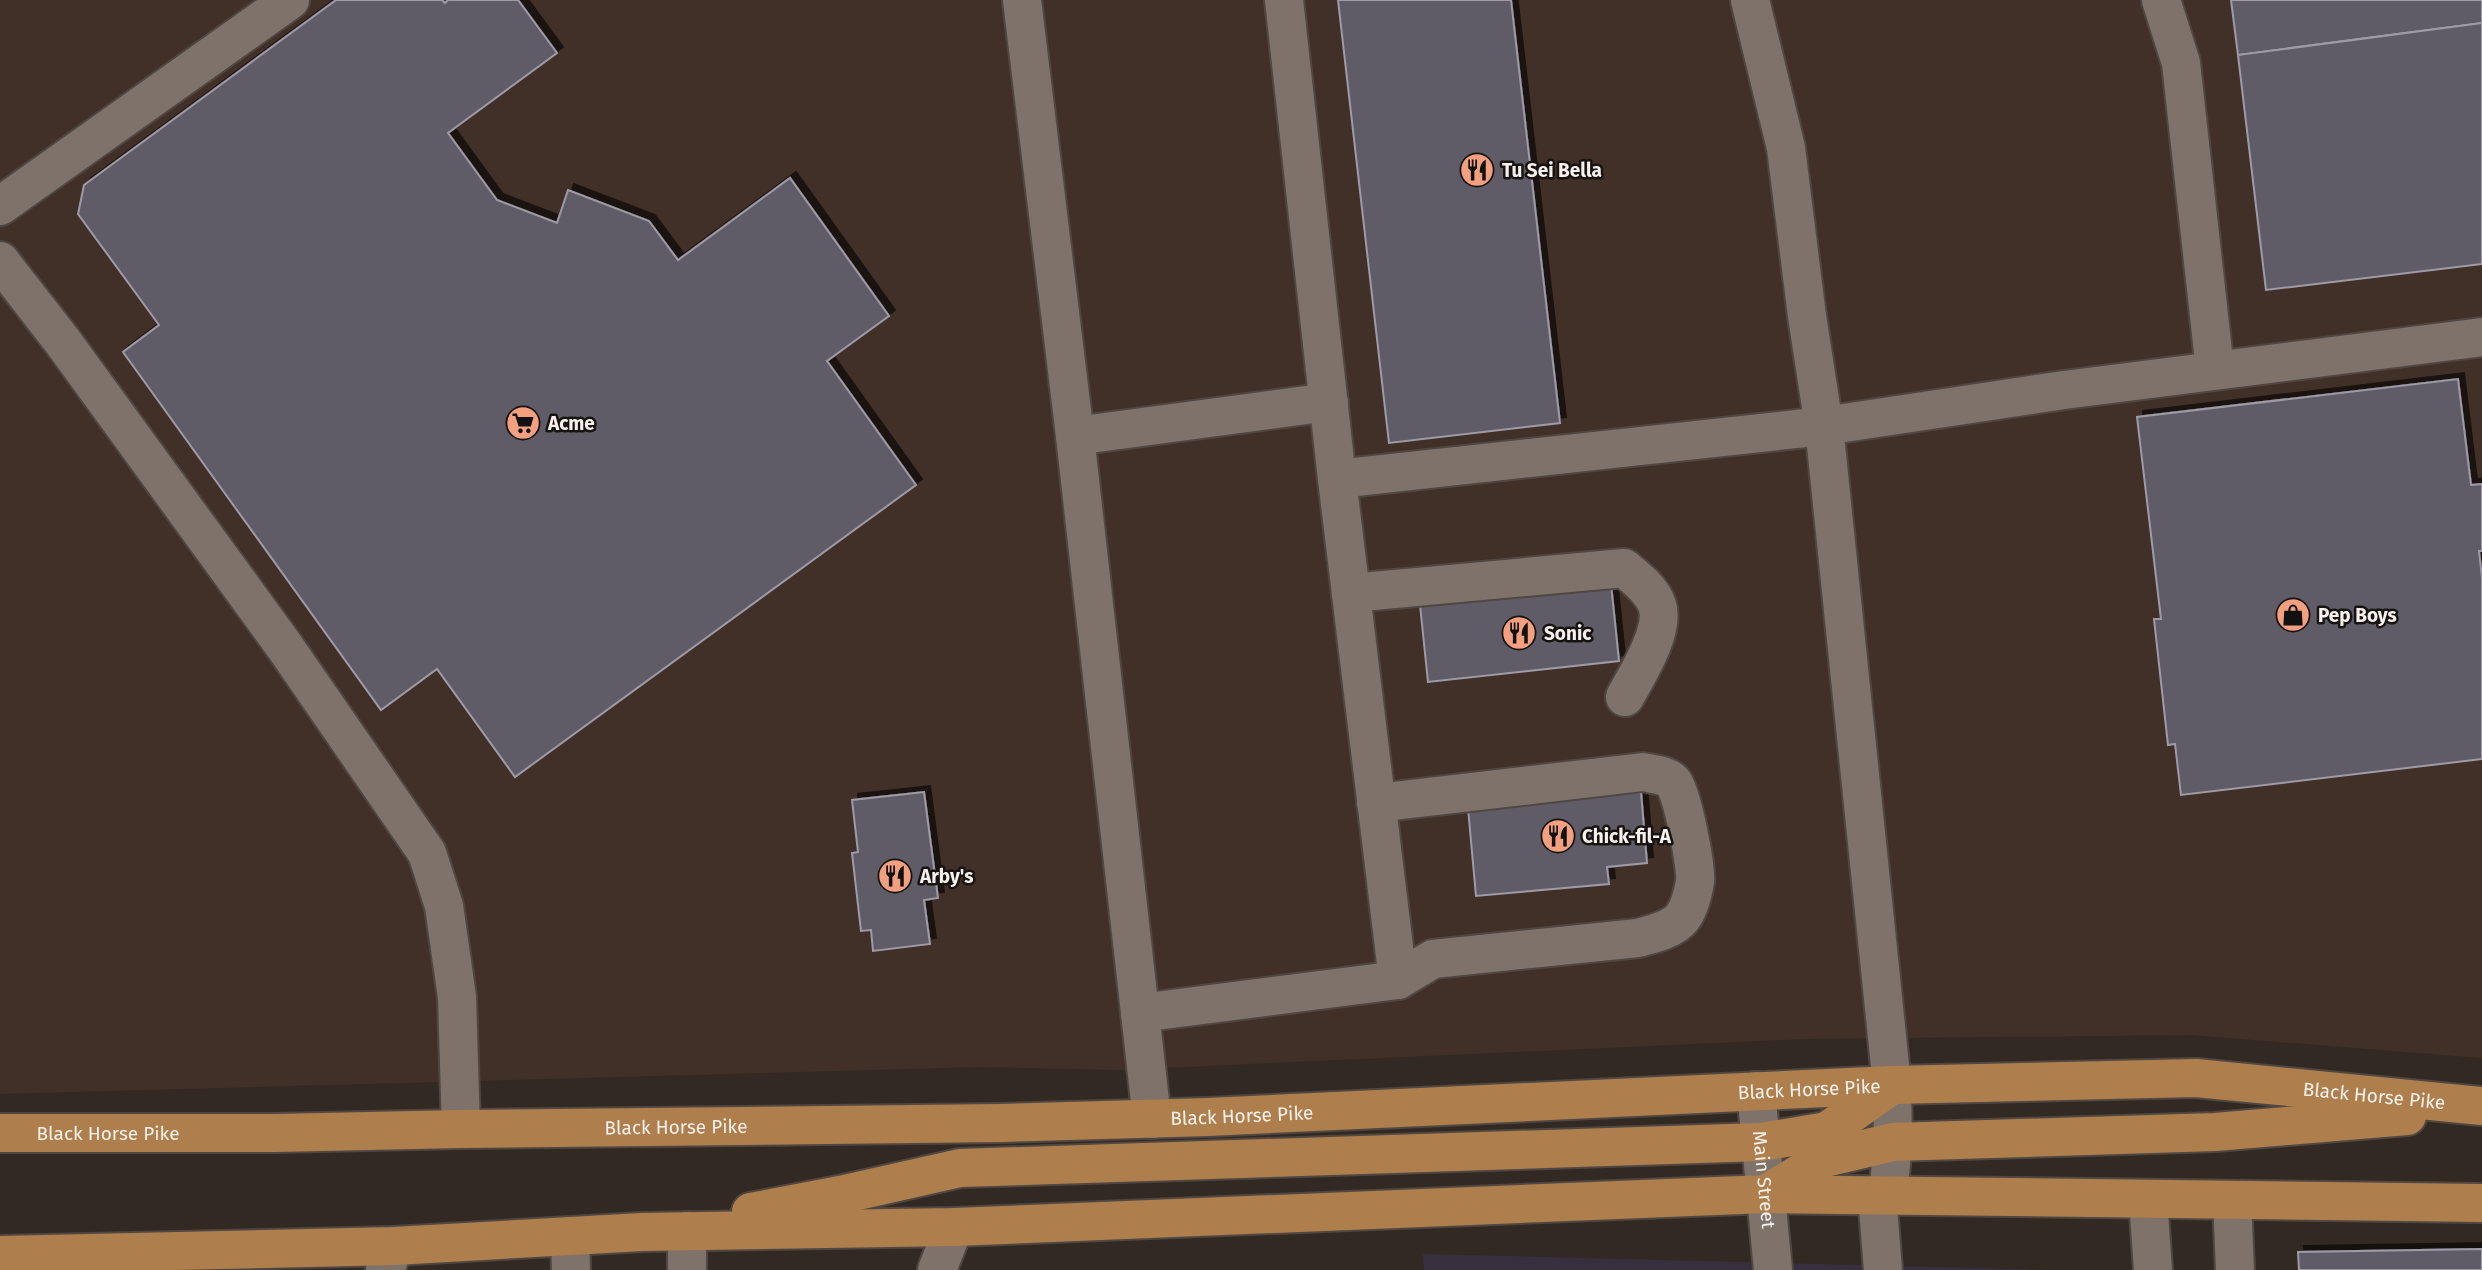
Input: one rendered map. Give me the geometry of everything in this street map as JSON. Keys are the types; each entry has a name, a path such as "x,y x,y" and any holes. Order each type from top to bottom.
{"main road":[{"name":"Black Horse Pike","path":"0,1133 275,1133 1001,1123 1152,1119 1892,1085 2196,1078 2482,1108"},
{"path":"0,1255 390,1258 571,1253 642,1232 840,1195 960,1168 1761,1142 1827,1131 1892,1085"},
{"path":"1766,1194 1825,1158 1893,1142 2215,1132 2482,1108"},
{"path":"642,1232 954,1227 1766,1194 2482,1203"}],"street":[{"path":"0,206 290,0"},
{"path":"1023,0 1152,1119"},
{"path":"1284,0 1398,980"},
{"path":"1750,0 1786,148 1824,426 1892,1085 1893,1142 1883,1195 1882,1270"},
{"path":"2161,0 2181,64 2215,370"},
{"path":"0,261 63,342 285,647 427,853 444,906 457,997 461,1129"},
{"path":"1338,479 1824,426 1910,411 2482,337"},
{"path":"1075,436 1329,402"},
{"path":"1351,593 1624,568 1641,582 1658,605 1658,625 1652,644 1625,697"},
{"path":"1140,1013 1398,980 1433,959 1639,938 1663,931 1682,919 1696,880 1681,797 1673,781 1661,775 1643,772 1376,803"},
{"name":"Main Street","path":"1756,1091 1773,1270"},
{"path":"2148,1199 2153,1270"},
{"path":"2232,1200 2235,1270"},
{"path":"937,1270 954,1227"},
{"path":"687,1231 687,1270"}],"shaded area":[{"path":"0,0 2482,0 2482,1058 2191,1035 1803,1039 1118,1070 980,1067 0,1094"},
{"path":"1423,1254 2055,1270 1424,1270"}],"building":[{"name":"Acme","path":"336,0 442,0 445,3 448,0 518,0 557,53 448,133 497,200 557,223 568,190 649,221 678,260 790,178 889,316 827,361 916,485 515,777 437,669 381,710 123,352 159,325 78,214 84,185"},
{"path":"1338,0 1511,0 1560,423 1389,443"},
{"path":"2231,0 2482,0 2482,23 2238,55"},
{"path":"2482,23 2482,264 2266,290 2238,55"},
{"path":"2458,379 2471,485 2482,484 2482,551 2479,551 2482,578 2482,759 2181,795 2175,744 2168,745 2154,619 2161,619 2137,417"},
{"name":"Sonic","path":"1611,584 1619,661 1428,682 1420,605"},
{"name":"Arby's","path":"924,792 938,898 924,900 930,944 873,951 871,930 861,931 852,853 858,852 852,800"},
{"name":"Chick-fil-A","path":"1641,792 1647,863 1607,867 1609,884 1476,896 1468,808"},
{"path":"2482,1249 2482,1270 2299,1270 2298,1252"}],"place":[{"name":"Tu Sei Bella","path":"1477,170"},
{"name":"Acme","path":"523,423"},
{"name":"Pep Boys","path":"2293,615"},
{"name":"Sonic","path":"1519,633"},
{"name":"Chick-fil-A","path":"1558,836"},
{"name":"Arby's","path":"895,876"}]}
